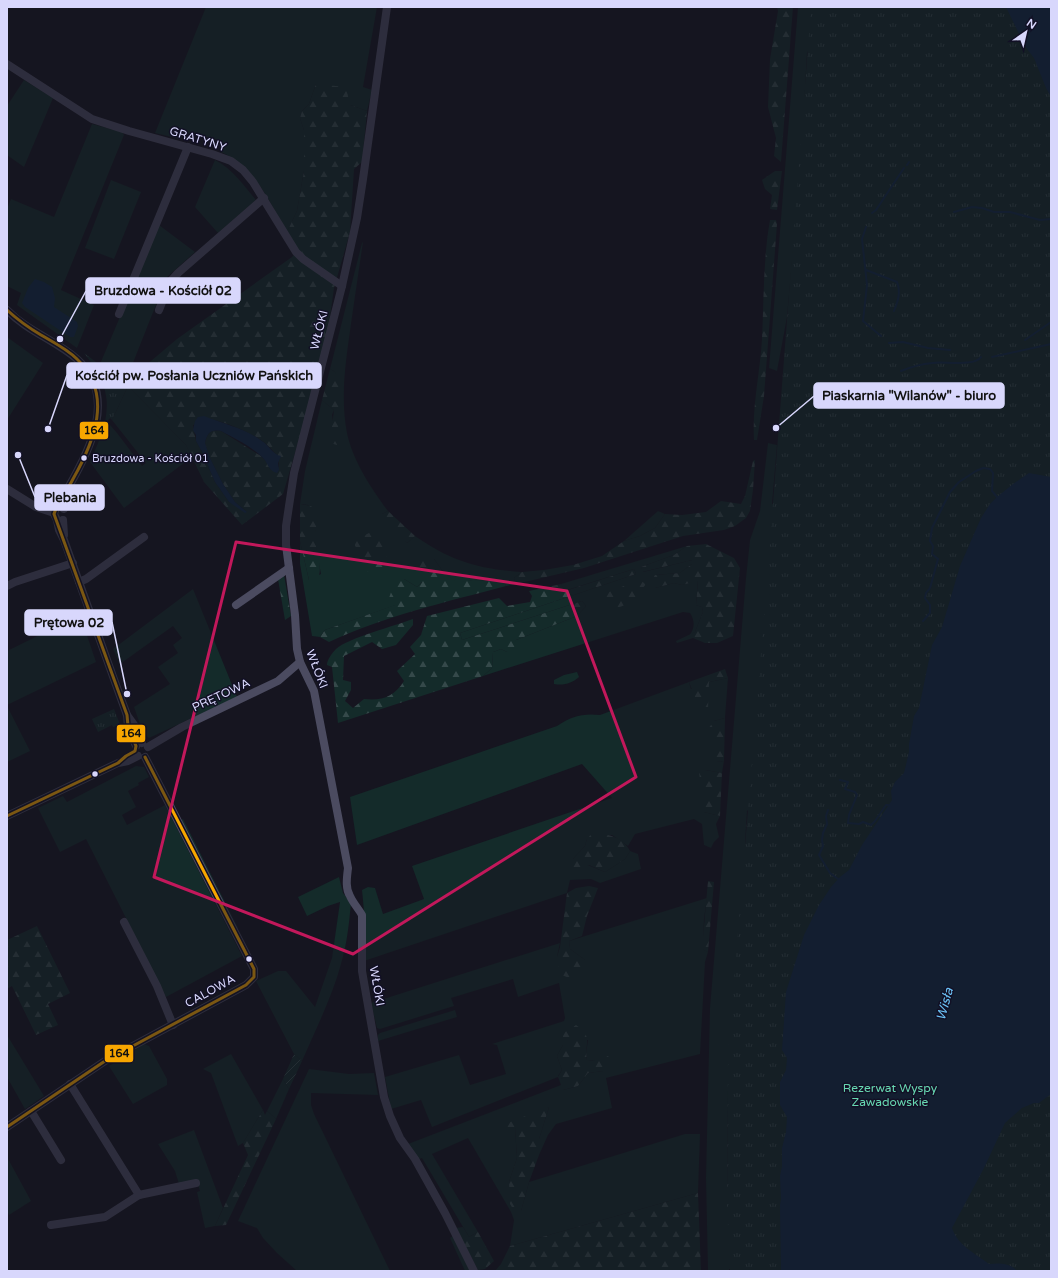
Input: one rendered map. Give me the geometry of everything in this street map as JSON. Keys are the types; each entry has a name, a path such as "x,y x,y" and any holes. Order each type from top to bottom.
{"street":[{"name":"WŁÓKI","path":"387,7 363,179 342,286 294,473 286,526 286,545 295,615 297,649 300,662 314,691 348,868 347,889 350,897 359,908 362,915 362,971 384,1097 390,1116 398,1133 419,1165 474,1271"},
{"name":"GRATYNY","path":"7,64 92,119 128,131 212,154 231,161 243,170 253,182 296,252 303,259 342,286"},
{"path":"118,314 188,147"},
{"path":"159,310 170,282 178,272 264,198"},
{"path":"7,310 23,324 59,346 78,360 89,375 94,386 98,403 96,425 92,438 68,488 67,500 59,514 59,530 80,582 127,715 128,726 141,750"},
{"path":"7,489 29,504 43,510 59,514"},
{"path":"80,582 144,537"},
{"path":"7,586 73,564"},
{"path":"236,605 288,568"},
{"name":"PRĘTOWA","path":"7,816 118,763 128,761 141,750 182,727 278,681 300,662"},
{"name":"CALOWA","path":"7,1127 105,1061 246,985 254,977 255,971 141,750"},
{"path":"124,922 157,986 173,1025"},
{"path":"70,1084 140,1195"},
{"path":"31,1111 61,1160"},
{"path":"51,1225 108,1216 140,1195 196,1183"}],"highlighted area":[{"path":"236,542 567,591 636,777 353,954 154,877"}],"green space":[{"path":"206,7 377,7 363,87 372,90 367,111 350,105 316,84 309,104 302,111 300,118 304,130 304,171 297,211 287,232 260,186 243,166 233,158 221,152 219,140 192,133 180,139 155,133"},
{"path":"777,7 793,7 781,162 774,156 776,138 768,107 770,59 778,11"},
{"path":"798,7 817,7 813,41 807,53 801,160 787,317 777,371 769,368"},
{"name":"Rezerwat Wyspy Zawadowskie","path":"811,7 1046,7 1051,21 1051,1271 730,1271 727,1205 728,1053 770,542"},
{"path":"24,80 53,98 24,167 7,155 7,106"},
{"path":"316,84 346,87 350,105 367,111 362,162 354,169 350,232 334,288 329,323 304,422 283,494 242,525 204,482 186,445 125,383 177,339 292,257 298,250 287,232 297,211 304,171 304,130 300,118 302,111 309,104","holes":["213,420 225,423 254,436 265,443 278,456 279,467 270,469 267,462 261,456 221,431 212,431 207,437 205,443 210,458 223,484 235,502 247,512 229,502 215,482 196,441 193,425"]},
{"path":"92,124 122,132 124,135 61,290 94,305 77,348 17,305 21,293 7,286 7,209 11,199 54,217"},
{"path":"215,160 232,172 256,200 218,233 195,207"},
{"path":"775,171 782,171 777,210 770,209 772,195 765,189 762,180"},
{"path":"111,180 141,192 114,259 85,248"},
{"path":"770,220 776,220 777,224 764,396 757,440 754,440 754,415 761,352 765,264"},
{"path":"159,225 195,252 167,277 125,383 100,364"},
{"path":"363,242 346,365 344,405 347,433 350,443 363,474 388,511 382,514 407,543 415,536 428,545 453,558 492,569 522,572 514,578 516,584 506,586 503,581 473,580 457,583 444,573 434,559 422,582 417,587 404,579 396,605 325,630 320,637 312,636 300,564 300,541 309,580 321,574 314,537 318,517 308,505 300,504 305,471 322,400 334,410 332,415 337,445 335,372 330,369"},
{"path":"7,337 43,363 7,420"},
{"path":"84,353 128,386 112,420 110,418 105,424 107,403 105,390 98,373"},
{"path":"330,369 335,372 341,394 337,445 330,443 334,410 322,400"},
{"path":"128,386 186,445 192,457 124,508 90,462 104,429 108,429 110,425 142,466 146,463 112,420"},
{"path":"768,443 777,445 772,504 784,501 792,768 747,811 745,843 747,862 728,1091 727,1186 740,1186 781,1271 729,1269 729,1271 708,1271 706,1178 710,1008 746,578 750,540 760,511"},
{"path":"755,460 750,511 746,518 735,526 724,530 683,536 584,568 516,584 514,578 522,572 573,565 602,556 624,541 640,536 655,528 665,514 682,515 706,512 721,501 741,504 745,496 753,461"},
{"path":"300,504 314,508 318,515 315,538 320,571 317,581 309,580 300,541"},
{"path":"388,511 415,536 407,543 382,522 382,514"},
{"path":"658,511 665,514 655,528 640,536 624,541"},
{"path":"377,529 388,547 385,568 364,572 361,569 364,555 355,546 355,540"},
{"path":"706,544 734,558 740,568 733,636 717,643 705,643 693,638 677,643 676,641 695,632 703,612 702,607 696,605 698,581 682,585 674,583 655,588 649,585 655,575 680,573 692,564 692,560 642,572 641,567 674,555 687,546"},
{"path":"687,546 674,555 641,567 643,572 692,560 692,564 680,573 655,575 655,588 674,583 682,585 698,580 696,605 702,607 703,612 695,632 689,636 694,624 693,619 690,613 683,612 483,676 492,668 493,652 501,649 507,652 516,640 577,616 586,606 582,601 462,640 460,633 636,574 634,569 564,591 561,584"},
{"path":"423,558 434,559 444,573 457,582 473,580 503,581 506,586 394,617 329,642 320,637 325,630 395,605 389,598 395,581 404,579 417,587 422,582 416,565"},
{"path":"634,569 636,574 460,633 462,640 582,601 586,606 577,616 516,640 514,651 507,652 501,649 493,652 492,668 483,676 338,723 332,667 327,665 331,655 342,645 413,619 413,625 396,645 382,649 372,642 344,656 343,680 351,682 351,690 345,701 353,708 364,699 387,697 396,691 404,681 397,671 415,654 410,647 421,635 427,616 499,598 507,606 530,602 532,596 529,591 561,584 565,591"},
{"path":"284,575 291,616 285,620 278,579"},
{"path":"639,580 646,584 631,603 611,610 599,598 601,595"},
{"path":"193,589 237,697 149,738 143,733 134,707 170,684 158,667 178,653 173,645 182,638 173,626 120,664 113,649"},
{"path":"80,615 96,662 7,705 7,651"},
{"path":"725,669 728,678 709,682 708,710 700,710 689,682"},
{"path":"577,672 579,677 574,681 568,684 554,684 554,680 564,675"},
{"path":"728,678 725,718 714,721 717,762 724,761 722,773 705,770 704,812 720,816 716,824 719,837 711,848 704,845 702,824 694,819 635,834 628,846 612,835 587,839 585,846 573,859 605,872 625,859 630,851 638,854 641,869 600,883 591,879 570,880 567,893 364,961 365,922 362,890 368,887 375,888 383,914 424,899 412,866 612,798 582,764 357,845 350,797 557,726 578,716 588,714 600,715 689,682 691,689 709,682"},
{"path":"7,706 30,751 7,762"},
{"path":"114,709 121,727 113,727 112,725 98,732 92,719"},
{"path":"725,718 724,761 717,762 713,756 716,739 708,729 714,721"},
{"path":"136,766 144,767 149,777 128,791 136,807 122,815 127,825 165,805 242,956 166,997 86,839 60,852 38,808 63,796 67,802"},
{"path":"705,770 722,773 720,816 704,812 699,772"},
{"path":"183,819 238,928 236,930 180,821"},
{"path":"593,832 609,835 619,839 630,851 625,859 605,872 589,865 571,870 573,859 585,846 587,839"},
{"path":"339,877 343,893 351,903 345,949 333,989 302,1061 294,1054 256,981 278,971 286,971 315,1007 332,958 340,902 307,916 298,897"},
{"path":"708,881 714,882 708,952 702,949"},
{"path":"589,886 598,888 587,916 582,936 569,941 570,949 585,960 587,970 577,981 559,974 557,957 560,947 567,893 576,888"},
{"path":"707,898 704,919 703,949 708,952 705,962 700,1054 606,1078 612,1108 556,1124 548,1135 539,1155 539,1139 549,1107 515,1127 517,1158 509,1182 521,1211 529,1182 685,1134 700,1134 698,1193 510,1246 514,1220 511,1212 468,1138 432,1154 478,1232 469,1237 422,1158 419,1159 408,1144 561,1085 558,1077 432,1127 421,1100 391,1109 385,1077 459,1055 470,1085 506,1074 497,1045 492,1044 564,1021 565,1018 559,983 518,997 513,979 451,998 454,1006 380,1029 377,1028 371,1003 560,943 557,957 585,960 570,949 569,941","holes":["588,1040 586,1053 587,1060 595,1061 603,1071 588,1073 578,1086 563,1090 563,1079 558,1076 562,1070 557,1056 563,1045"]},
{"path":"37,926 70,993 48,1004 58,1025 36,1035 12,986 7,989 7,940"},
{"path":"455,1010 457,1017 378,1041 378,1035 380,1033"},
{"path":"576,1025 582,1029 587,1037 587,1060 595,1061 602,1053 611,1058 612,1064 603,1071 588,1073 578,1086 563,1090 563,1079 558,1077 562,1070 557,1056 563,1045 563,1033"},
{"path":"7,1035 44,1096 25,1109 7,1077"},
{"path":"144,1044 149,1046 167,1079 167,1085 133,1104 109,1066"},
{"path":"231,1054 263,1110 243,1143 238,1146 211,1073 203,1069"},
{"path":"294,1054 302,1061 289,1089 283,1079"},
{"path":"309,1069 349,1074 374,1073 378,1095 311,1093 311,1105 390,1271 297,1271 263,1238 257,1228 238,1221"},
{"path":"283,1079 289,1089 276,1119 267,1111"},
{"path":"549,1107 539,1139 539,1155 529,1182 521,1211 515,1212 510,1204 509,1182 517,1158 515,1127 507,1129 502,1125"},
{"path":"263,1110 265,1115 267,1111 276,1119 226,1225 215,1226 248,1155 243,1143"},
{"path":"194,1130 223,1208 215,1226 205,1228 197,1192 200,1191 197,1180 179,1184 175,1171 158,1144"},
{"path":"7,1157 31,1201 9,1215 7,1211"},
{"path":"698,1193 701,1271 495,1271 501,1264 510,1246"},
{"path":"463,1227 469,1237 478,1232 494,1261 485,1269 478,1270 456,1228"},
{"path":"454,1235 471,1271 465,1271 450,1238"}],"water":[{"path":"1006,7 1051,7 1051,97 1034,58 1024,45"},
{"path":"35,279 52,287 55,298 54,307 77,322 78,326 74,337 70,337 25,307 22,303 28,288"},
{"path":"204,416 248,433 264,443 276,454 281,456 278,463 279,470 277,473 270,468 258,453 237,439 221,431 212,431 208,434 205,443 210,458 223,484 235,502 247,512 245,513 229,502 215,482 196,441 196,435 193,430 195,421 198,417"},
{"name":"Wisła","path":"1029,473 1051,477 1051,1094 1039,1103 1034,1103 1022,1108 1005,1123 984,1168 952,1228 958,1240 989,1264 1008,1265 1017,1271 781,1271 780,1176 782,1166 782,1148 786,1132 787,1117 780,1105 780,1082 786,1070 787,1058 782,1050 786,992 804,935 819,905 831,887 849,870 862,845 892,800 891,791 895,782 904,773 909,752 914,716 919,708 932,645 942,627 960,566 981,518 990,504 997,497"}],"waterway":[{"path":"872,213 876,210 904,168"},
{"path":"954,212 972,207 982,208 994,212 1010,212 1040,220 1051,219"},
{"path":"866,227 862,239 867,285 863,321 881,336"},
{"path":"866,270 897,282 899,293 894,311"},
{"path":"1025,340 1051,322"},
{"path":"889,343 903,342 928,348 950,350"},
{"path":"992,357 1051,344"},
{"path":"901,371 928,363 972,362 981,357"},
{"path":"923,621 930,613 930,605 925,598 926,593 930,588 938,559 932,554 933,546 930,541 932,528 950,492 959,482 983,468 990,469 993,473 992,491 997,497"},
{"path":"840,780 848,782 845,789 855,792 857,795 849,815 848,823 859,824 863,822 871,825 886,805 888,805"},
{"path":"828,810 826,816 827,824 822,840 823,846 819,855 830,873 838,879"}],"transit line":[{"name":"164","path":"7,310 28,327 73,355 88,373 95,387 98,403 97,418 88,450 54,514 127,715 128,726 136,746 135,751 118,763 7,816"},
{"name":"164","path":"7,1127 105,1061 246,985 254,977 254,969 145,757"}],"place":[{"name":"Bruzdowa - Kościół 02","path":"60,339"},
{"name":"Piaskarnia \"Wilanów\" - biuro","path":"776,428"},
{"name":"Kościół pw. Posłania Uczniów Pańskich","path":"48,429"},
{"name":"Plebania","path":"18,455"},
{"name":"Bruzdowa - Kościół 01","path":"84,458"},
{"name":"Prętowa 02","path":"127,694"}]}
